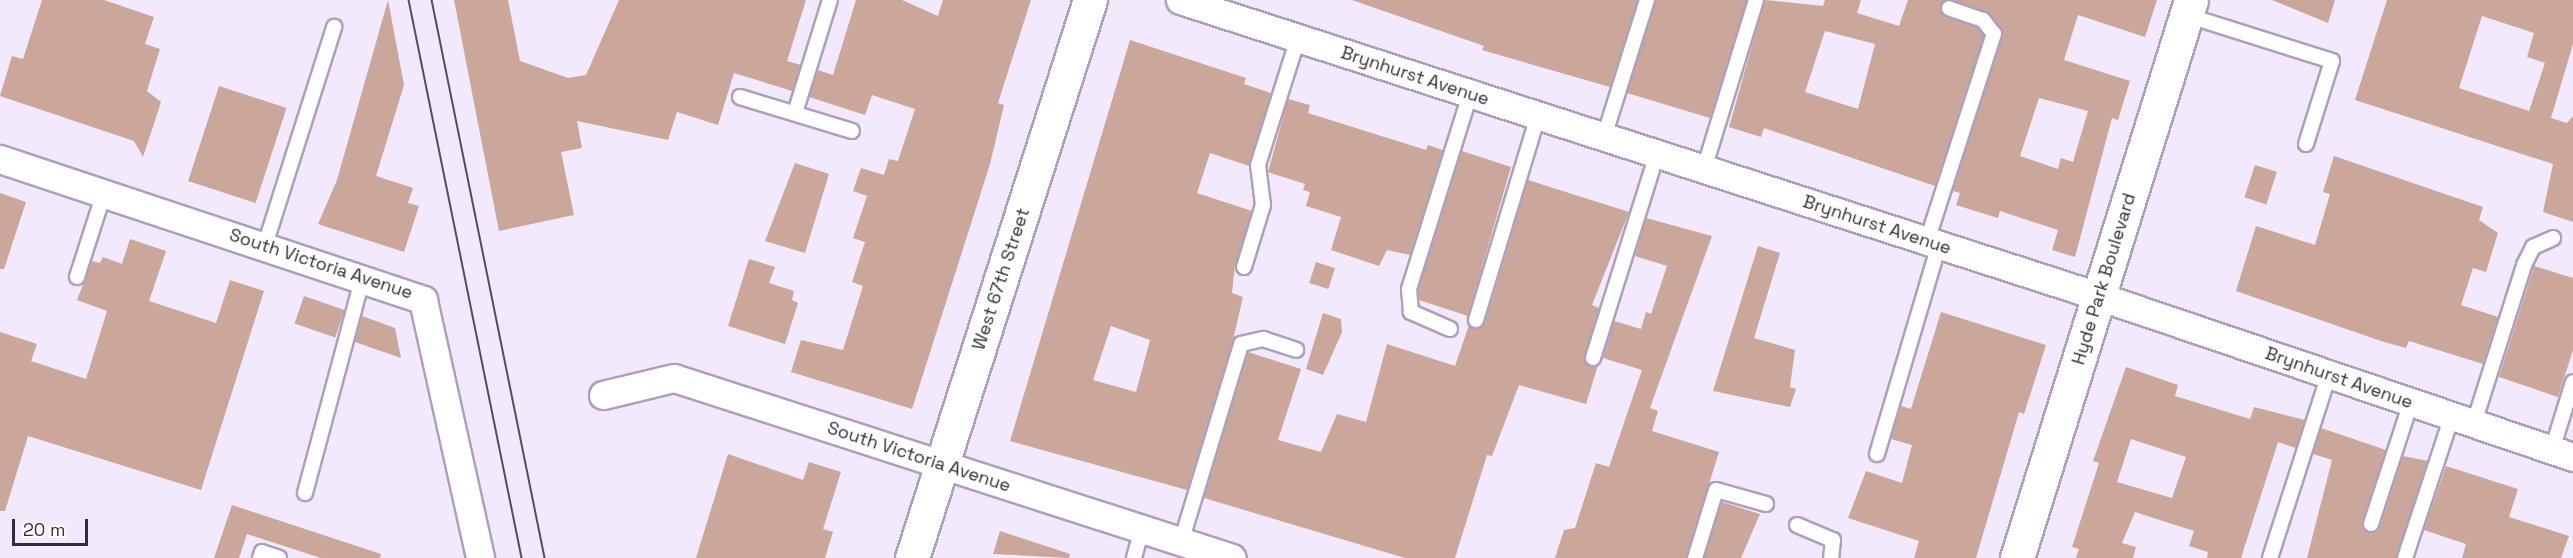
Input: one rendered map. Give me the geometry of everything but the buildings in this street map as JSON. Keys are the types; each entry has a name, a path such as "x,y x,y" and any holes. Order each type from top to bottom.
{"street":[{"name":"West 67th Street","path":"912,558 1090,0"},
{"name":"Brynhurst Avenue","path":"1180,0 2098,296 2562,453"},
{"name":"Hyde Park Boulevard","path":"2017,558 2188,8"},
{"name":"South Victoria Avenue","path":"0,159 363,277 423,300 480,558"},
{"name":"South Victoria Avenue","path":"603,395 674,378 1142,529 1218,556"}],"lane":[{"path":"795,113 830,0"},
{"path":"1604,137 1647,0"},
{"path":"1704,170 1756,0"},
{"path":"1877,454 1933,243 1994,34 1983,20 1949,8"},
{"path":"2188,8 2332,61 2306,144"},
{"path":"265,245 334,27"},
{"path":"1244,267 1263,205 1258,165 1298,38"},
{"path":"1450,329 1417,318 1411,312 1409,289 1470,94"},
{"path":"740,97 852,131"},
{"path":"1476,320 1538,116"},
{"path":"1593,358 1657,154"},
{"path":"77,278 104,193"},
{"path":"2405,558 2463,420 2524,265 2533,247 2553,238"},
{"path":"305,493 363,277"},
{"path":"1181,542 1241,344 1263,339 1296,350"},
{"path":"2270,558 2329,374"},
{"path":"2562,453 2573,382"},
{"path":"2371,524 2411,402"},
{"path":"1695,558 1716,490 1766,504"},
{"path":"1797,525 1833,540 1831,558"},
{"path":"1134,558 1142,529"},
{"path":"260,558 262,552 279,558"}],"tram line":[{"path":"409,0 522,558"},
{"path":"432,0 545,558"}]}
